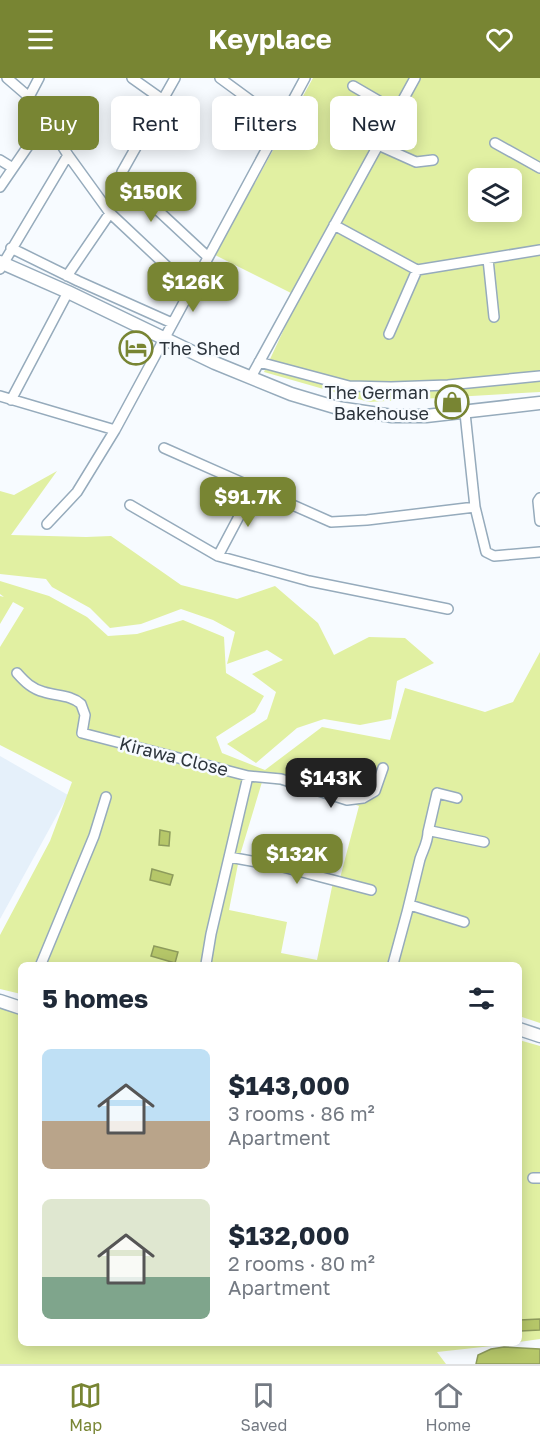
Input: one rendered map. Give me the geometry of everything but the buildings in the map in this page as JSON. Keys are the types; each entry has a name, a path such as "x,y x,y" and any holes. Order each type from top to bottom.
{"main road":[{"path":"1,265 68,292 165,337 185,349 291,394 338,408 392,416 426,416 540,403"},
{"path":"0,1001 18,1007"},
{"path":"522,1030 540,1036"}],"street":[{"path":"7,78 28,96"},
{"path":"30,96 39,78"},
{"path":"132,78 157,96"},
{"path":"165,96 175,78"},
{"path":"220,78 245,96"},
{"path":"294,96 304,78"},
{"path":"404,96 414,78"},
{"path":"353,87 369,96"},
{"path":"495,143 540,168"},
{"path":"0,187 25,150"},
{"path":"65,150 110,213 191,289"},
{"path":"135,150 121,176 208,257"},
{"path":"46,524 77,492 115,430 265,150"},
{"path":"251,377 375,150"},
{"path":"389,150 416,162 433,160"},
{"path":"1,265 68,155"},
{"path":"0,160 13,168"},
{"path":"67,276 110,213"},
{"path":"334,225 417,270 540,250"},
{"path":"11,248 172,323"},
{"path":"488,259 494,317"},
{"path":"389,334 417,270"},
{"path":"11,400 68,292"},
{"path":"259,362 349,386 448,385 540,376"},
{"path":"0,396 115,430"},
{"path":"465,413 475,507 486,552 489,555 540,552"},
{"path":"164,448 331,522 475,507"},
{"path":"218,556 254,488"},
{"path":"540,498 538,501 540,521"},
{"path":"130,505 218,556 309,582 448,609"},
{"name":"Kirawa Close","path":"17,673 33,688 69,697 81,704 85,715 82,733 248,776 209,941 207,962"},
{"path":"248,776 281,779 347,800 363,798 375,791 383,768"},
{"path":"394,962 421,855 428,839 437,793 457,798"},
{"path":"42,962 94,836 106,797"},
{"path":"428,832 484,842"},
{"path":"229,857 279,866 371,890"},
{"path":"410,905 464,922"}],"shaded area":[{"path":"313,78 540,78 540,392 369,402 264,372 299,297 215,255 273,150 318,150 318,96 303,96"},
{"path":"57,471 11,535 111,536 181,585 237,599 275,586 318,623 334,655 369,637 405,638 434,663 397,681 391,719 360,725 324,719 297,728 256,763 227,744 267,719 276,692 252,674 283,660 267,650 227,664 235,632 213,620 181,609 141,624 110,628 90,608 52,587 46,579 0,574 0,491 14,495"},
{"path":"0,581 49,596 87,617 108,636 137,634 183,620 224,637 226,673 264,696 255,712 216,737 222,753 265,770 322,727 390,740 405,688 485,712 513,702 540,652 540,1023 522,1017 522,962 18,962 18,993 0,989 0,935 50,841 72,782 0,745 0,647 24,608 13,602 0,624 0,596 4,597 0,594","holes":["262,782 311,790 359,806 340,878 240,855","238,864 333,882 317,960 281,953 287,922 229,910"]},
{"path":"0,756 68,795 0,919"},
{"path":"160,830 170,832 169,846 159,845"},
{"path":"152,869 173,875 170,885 150,880"},
{"path":"154,946 178,952 175,962 151,956"},
{"path":"0,1006 18,1012 18,1346 491,1346 437,1352 446,1364 0,1364"},
{"path":"522,1041 540,1046 540,1339 522,1342"},
{"path":"540,1319 540,1330 522,1331 522,1320"},
{"path":"504,1347 540,1349 540,1364 476,1364 478,1355 491,1349"}],"place":[{"name":"The Shed","path":"136,348"},
{"name":"The German Bakehouse","path":"452,402"}]}
